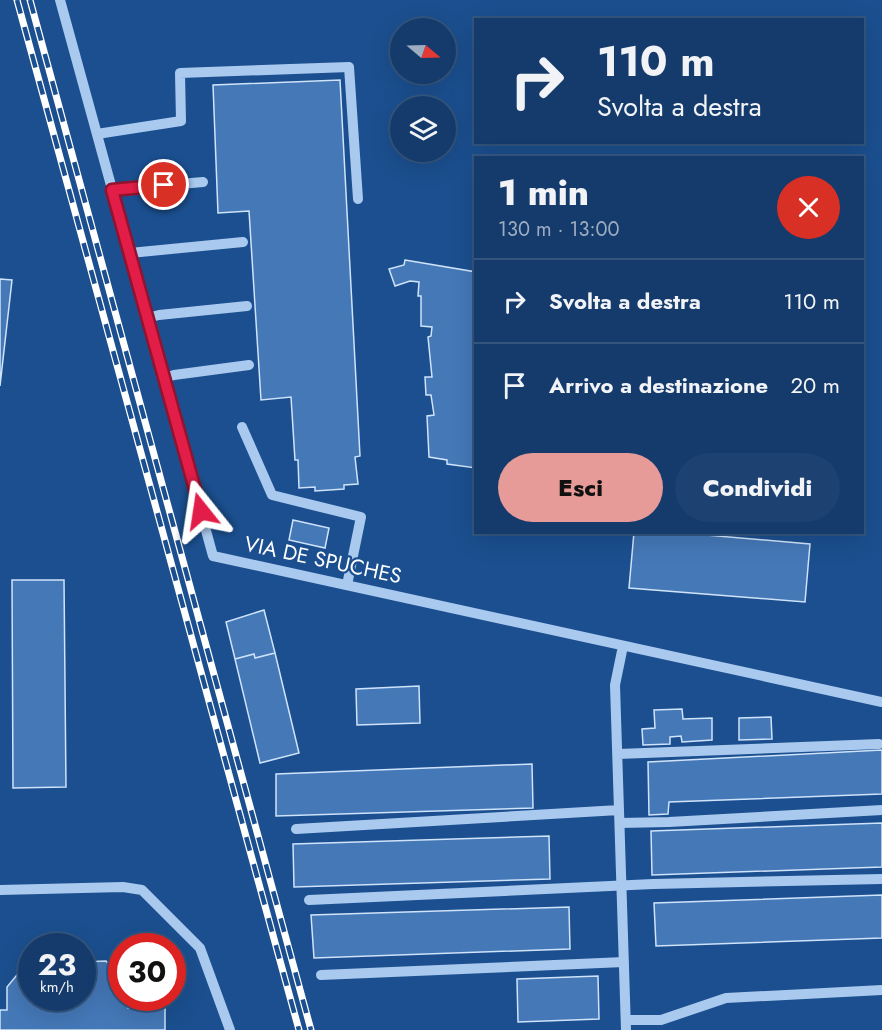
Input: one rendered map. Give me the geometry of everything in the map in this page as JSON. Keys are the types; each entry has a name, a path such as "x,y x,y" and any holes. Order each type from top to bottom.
{"street":[{"name":"VIA DE SPUCHES","path":"60,0 213,556 882,702"},
{"path":"97,134 181,121 180,74 349,67 358,199"},
{"path":"112,190 203,182"},
{"path":"130,253 243,242"},
{"path":"147,318 247,306"},
{"path":"164,378 249,365"},
{"path":"242,427 272,495 361,517 347,585"},
{"path":"623,646 615,686 626,1025 661,1020 726,998 882,990"},
{"path":"618,754 879,744"},
{"path":"296,829 619,810"},
{"path":"620,823 882,810"},
{"path":"309,900 653,884 882,879"},
{"path":"0,890 123,887 142,891 200,948 230,1030"},
{"path":"321,975 624,962"}],"building":[{"path":"340,80 360,456 355,457 358,484 344,485 344,489 315,491 315,487 299,488 291,397 261,400 249,211 218,213 213,85"},
{"path":"405,260 474,272 474,468 447,464 447,460 429,457 427,416 434,415 431,395 426,395 425,377 432,377 428,337 431,336 432,327 421,326 419,282 410,281 395,286 389,269 404,265"},
{"path":"0,279 12,280 0,386"},
{"path":"293,520 329,528 325,548 289,540"},
{"path":"634,534 694,534 810,544 805,602 629,588"},
{"path":"12,580 64,580 66,787 13,788"},
{"path":"264,610 275,653 255,658 254,654 235,659 226,622"},
{"path":"275,653 299,753 260,763 235,659 254,654 255,658"},
{"path":"419,686 420,723 357,725 356,689"},
{"path":"682,709 683,719 712,718 712,740 682,742 681,736 670,737 670,744 643,745 642,729 655,728 654,710"},
{"path":"771,717 772,739 739,740 739,718"},
{"path":"882,750 882,794 669,802 668,814 649,815 648,762"},
{"path":"532,764 533,808 276,816 276,774"},
{"path":"882,823 882,867 652,875 651,831"},
{"path":"549,836 550,879 294,887 293,844"},
{"path":"882,895 882,938 656,946 654,903"},
{"path":"569,907 570,949 314,958 311,915"},
{"path":"96,961 106,961 108,963 108,1011 165,1011 165,1030 0,1030 0,1010 7,1010 7,987 18,974 18,1011 96,1011"},
{"path":"598,976 599,1019 518,1022 517,979"}],"railway":[{"path":"17,0 299,1030"},
{"path":"30,0 311,1030"}],"route":[{"path":"164,185 112,190 201,511"}]}
